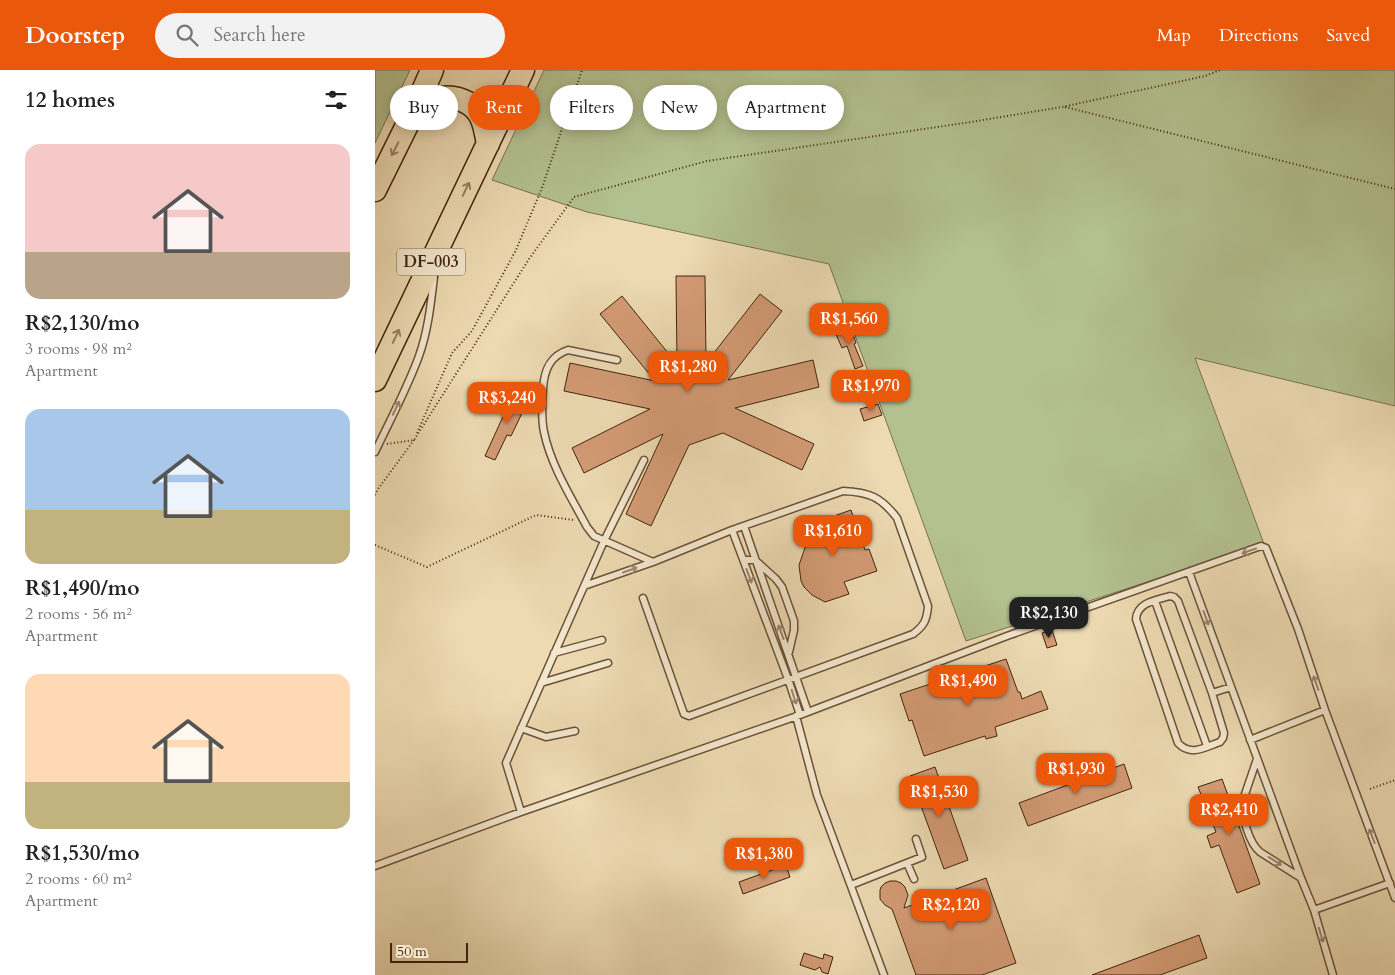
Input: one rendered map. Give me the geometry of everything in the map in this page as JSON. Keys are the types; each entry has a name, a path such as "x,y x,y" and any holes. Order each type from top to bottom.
{"highway":[{"name":"DF-003","path":"375,380 523,70"},
{"path":"425,85 431,72"},
{"path":"458,98 473,106 481,117 488,144"},
{"path":"375,190 405,130"}],"lane":[{"path":"377,448 419,356 430,312 437,249"},
{"path":"617,360 568,350 561,352 551,360 546,369 541,407 544,431 555,465 584,522 594,536 653,562"},
{"path":"521,812 505,763 604,541 644,460"},
{"path":"584,586 653,562 732,530 843,491 858,491 876,497 888,506 897,518 929,606 928,616 922,627 913,634 692,715 686,715 684,714 643,598"},
{"path":"744,526 808,712"},
{"path":"732,530 788,679 817,795 884,975"},
{"path":"375,866 521,812 798,716 1007,636 1261,546 1266,548 1298,629 1325,710 1395,898"},
{"path":"743,560 755,560 782,587 794,621 789,653"},
{"path":"1189,572 1314,910 1333,975"},
{"path":"1170,596 1178,601 1212,694 1224,733 1223,738 1220,742 1188,751 1179,743 1136,619 1139,608 1145,604 1170,596"},
{"path":"1155,601 1207,746"},
{"path":"554,653 602,640"},
{"path":"541,683 608,664"},
{"path":"1212,694 1231,687"},
{"path":"1250,740 1325,710"},
{"path":"521,728 545,737 575,731"},
{"path":"1257,759 1242,804 1251,842 1260,852 1301,878"},
{"path":"851,885 922,857 916,839"},
{"path":"907,863 914,879"},
{"path":"1314,910 1390,883"}],"path":[{"path":"414,440 452,353 472,331 516,250 543,188 582,70"},
{"path":"375,495 414,440 529,258 573,197 707,161 1062,107 1205,76 1220,70"},
{"path":"1062,107 1395,189"},
{"path":"377,448 414,440"},
{"path":"375,545 427,567 535,515 584,522"},
{"path":"1370,789 1395,780"}],"green space":[{"path":"375,70 410,70 403,85 390,85 390,112 375,143"},
{"path":"544,70 1395,70 1395,406 1195,358 1264,544 966,641 829,264 587,212 492,180 516,130 540,130 540,85 537,85"}],"building":[{"path":"676,276 705,276 706,363 760,294 782,311 728,380 813,360 819,387 735,408 814,444 802,470 723,433 689,445 651,526 626,514 663,434 584,473 572,448 650,409 564,391 570,363 655,381 600,314 622,296 677,364"},
{"path":"850,326 856,343 854,344 863,366 855,369 847,346 842,348 835,332"},
{"path":"516,388 526,393 519,407 524,409 511,436 507,435 495,460 485,456"},
{"path":"878,404 882,415 864,421 860,409"},
{"path":"851,510 865,550 869,549 877,571 844,582 849,594 825,602 812,595 801,581 799,565 806,545 800,528"},
{"path":"1052,630 1057,645 1047,648 1042,633"},
{"path":"1006,659 1022,699 1041,691 1048,709 995,727 997,736 986,739 985,736 924,756 912,720 909,721 900,694"},
{"path":"1124,764 1132,788 1028,826 1019,803"},
{"path":"935,767 968,860 944,869 910,776"},
{"path":"1222,779 1260,884 1237,893 1219,845 1211,848 1207,836 1216,832 1198,787"},
{"path":"786,865 790,877 743,894 739,882"},
{"path":"986,878 1016,963 982,975 916,975 892,909 880,899 881,887 890,881 901,883 908,895 904,908"},
{"path":"1199,935 1207,958 1160,975 1092,975"},
{"path":"804,953 823,959 824,954 833,957 828,974 822,972 820,967 815,970 800,965"}]}
